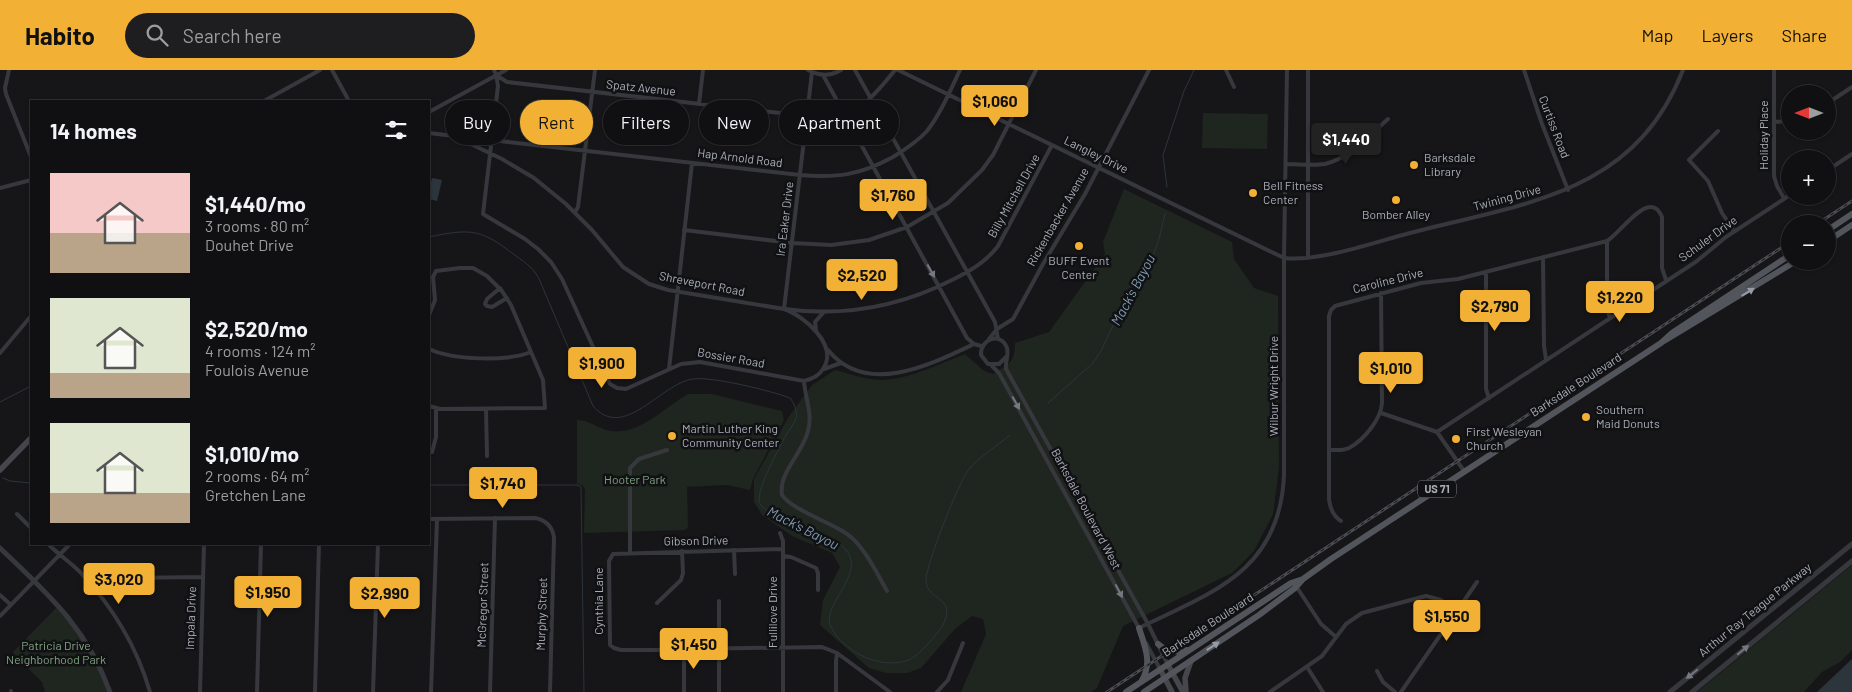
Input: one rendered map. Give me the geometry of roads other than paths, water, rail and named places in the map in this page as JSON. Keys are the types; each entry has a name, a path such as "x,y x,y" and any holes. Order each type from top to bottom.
{"main road":[{"path":"1836,225 1852,214"},
{"path":"1836,236 1852,225"},
{"name":"Barksdale Boulevard","path":"1144,692 1242,628 1303,578 1464,471 1661,343 1675,336 1781,260"},
{"name":"Barksdale Boulevard","path":"1717,307 1782,270"},
{"path":"1761,274 1766,281"},
{"path":"0,470 30,439"},
{"name":"Barksdale Boulevard","path":"1126,692 1295,584"},
{"path":"1236,620 1242,628"},
{"path":"1139,628 1148,658 1146,672 1140,683"},
{"path":"1158,644 1174,652 1191,649"},
{"path":"1184,692 1185,678 1191,660"},
{"path":"1168,664 1184,692"},
{"path":"1160,670 1172,692"}],"street":[{"path":"9,70 5,88 6,94 30,154"},
{"path":"266,100 320,70"},
{"path":"332,70 348,100"},
{"path":"494,70 498,86 496,100"},
{"path":"430,111 506,70"},
{"path":"575,212 578,207 595,70"},
{"path":"699,100 703,70"},
{"path":"810,71 822,75 830,75 841,70"},
{"path":"855,70 995,322 998,339"},
{"path":"871,99 896,70"},
{"name":"Langley Drive","path":"896,70 949,94 1284,258"},
{"name":"Hap Arnold Road","path":"510,141 800,175 838,176 874,167 916,142 926,131 949,94 960,70"},
{"path":"684,230 792,243 831,245 855,243 907,227 934,212 958,194 982,170 993,155 1010,124 1036,70"},
{"name":"Rickenbacker Avenue","path":"989,339 997,329 1013,320 1039,270 1099,167 1148,70"},
{"path":"1226,70 1234,87"},
{"name":"Wilbur Wright Drive","path":"1139,628 1220,586 1245,570 1264,545 1277,519 1284,475 1284,258 1288,70"},
{"path":"1308,70 1308,258"},
{"name":"Curtiss Road","path":"1524,70 1542,124 1568,190"},
{"name":"Twining Drive","path":"1284,258 1308,258 1465,219 1568,190 1597,175 1623,156 1638,142 1669,101 1683,70"},
{"name":"Holiday Place","path":"1774,70 1774,176 1781,193"},
{"name":"Ira Eaker Drive","path":"808,100 810,71"},
{"name":"Spatz Avenue","path":"496,75 507,82 699,104"},
{"path":"822,75 837,100"},
{"path":"1836,98 1852,87"},
{"path":"1286,164 1322,164 1340,158 1358,146 1388,119"},
{"path":"1774,122 1781,122"},
{"path":"1718,132 1689,160 1708,180 1722,213 1734,231"},
{"name":"Shreveport Road","path":"430,133 445,135"},
{"name":"Shreveport Road","path":"473,145 534,178 558,196 575,212 623,267 649,284 677,291 784,309 801,317 818,334 826,348 841,363 864,373 879,375 895,373 938,360 974,344"},
{"path":"489,153 490,145"},
{"name":"Ira Eaker Drive","path":"784,309 804,145"},
{"path":"862,145 967,338 974,344 981,346"},
{"name":"Billy Mitchell Drive","path":"784,309 824,312 858,311 884,306 908,300 967,272 987,259 998,246 1052,145"},
{"name":"Bossier Road","path":"489,153 482,212 485,217 525,239 551,262 562,279 608,381 613,386 619,389 626,388 687,362 700,362 804,381"},
{"path":"1836,165 1852,154"},
{"path":"669,369 692,163"},
{"path":"0,188 30,180"},
{"name":"Schuler Drive","path":"1437,432 1697,261 1734,231 1781,200"},
{"name":"Caroline Drive","path":"1341,521 1336,517 1330,502 1330,313 1332,308 1338,304 1381,293 1430,282 1458,279 1607,241 1639,210 1650,206 1659,211 1662,217 1662,268 1666,280"},
{"path":"1607,241 1607,308 1610,318"},
{"path":"1544,257 1544,346 1546,359"},
{"path":"430,312 436,296 434,272 452,268 473,268 483,273 500,288 507,298 543,380 545,408 486,409 430,406"},
{"path":"1486,272 1486,389 1489,398"},
{"path":"500,288 487,299 485,304 492,308 507,298"},
{"path":"1329,450 1342,450 1352,446 1377,422 1380,414 1381,293"},
{"path":"818,334 815,322 818,316 824,312"},
{"path":"0,353 30,317"},
{"path":"1007,356 999,364 988,364 981,355 981,346 989,339 998,339 1006,347 1007,356 1006,369 1148,624 1168,664"},
{"name":"Shreveport Road","path":"822,371 827,360 826,348"},
{"path":"430,349 447,356 488,358 514,358 531,352"},
{"path":"841,363 827,367 813,378 804,381 810,415 808,431 799,454 782,482 782,495 789,503 846,532 862,550 887,591"},
{"name":"Barksdale Boulevard West","path":"988,364 999,373 1139,628 1160,670"},
{"path":"432,452 436,438 436,408"},
{"path":"486,409 486,456"},
{"path":"1380,414 1437,432 1464,471"},
{"path":"630,552 630,468 638,459 667,450"},
{"path":"17,514 30,527"},
{"path":"430,519 495,518"},
{"name":"Murphy Street","path":"495,518 541,520 550,526 554,537 550,692"},
{"name":"McGregor Street","path":"490,692 495,518"},
{"path":"431,692 437,519"},
{"name":"Fullilove Drive","path":"780,533 783,549 783,692"},
{"name":"Arthur Ray Teague Parkway","path":"1670,692 1852,544"},
{"path":"49,545 80,572 116,618 140,664 150,692"},
{"path":"0,616 69,545"},
{"name":"Impala Drive","path":"200,692 204,545"},
{"path":"257,692 261,545"},
{"path":"315,692 320,545"},
{"path":"373,692 378,545"},
{"path":"0,548 59,605 81,633 98,662 110,692"},
{"name":"Gibson Drive","path":"611,555 617,552 783,549"},
{"path":"734,550 735,574"},
{"path":"657,603 680,580 682,573 682,551"},
{"name":"Cynthia Lane","path":"611,555 609,561 609,643 612,647 618,650 684,648"},
{"path":"783,556 792,557 816,568 818,573 818,590"},
{"name":"Arthur Ray Teague Parkway","path":"1692,692 1852,560"},
{"path":"97,592 110,582 122,578 202,578"},
{"path":"1401,692 1477,582"},
{"path":"1295,584 1321,624 1336,637"},
{"path":"0,595 11,605"},
{"path":"1270,692 1325,653 1346,624 1357,615 1416,598 1436,598 1456,611"},
{"path":"719,601 719,692"},
{"path":"938,692 948,680 963,643"},
{"path":"684,692 684,648 822,647 837,653 890,692"},
{"path":"836,692 837,653"},
{"path":"1306,666 1323,692"},
{"path":"1377,671 1383,682 1395,692"}],"waterway":[{"name":"Mack's Bayou","path":"1167,187 1163,155 1184,91 1194,70"},
{"name":"Mack's Bayou","path":"1048,403 1093,363 1101,351 1116,319 1152,258 1165,214"},
{"name":"Mack's Bayou","path":"430,237 456,232 476,233 494,240 536,273 593,406 605,415 617,418 630,414 643,408 668,390 693,379 727,382 790,398 795,408 796,419 770,468 762,486 759,501 763,507 782,519 841,545 849,555 851,566 849,576 832,608 829,618 831,627 845,645 854,652 876,661 898,663 909,660 937,634 943,625 947,609 931,593 926,581 943,524 969,469 983,455 1010,435"},
{"name":"Mack's Bayou","path":"0,402 30,387"},
{"path":"3,478 10,481 30,483"},
{"path":"430,485 577,485 581,487 584,692"}],"railway":[{"path":"1831,215 1852,201"},
{"path":"1107,692 1781,248"}],"place":[{"name":"Barksdale Library","path":"1414,165"},
{"name":"Bell Fitness Center","path":"1253,193"},
{"name":"Bomber Alley","path":"1396,200"},
{"name":"BUFF Event Center","path":"1079,246"},
{"name":"Southern Maid Donuts","path":"1586,417"},
{"name":"Martin Luther King Community Center","path":"672,436"},
{"name":"First Wesleyan Church","path":"1456,439"}],"park label":[{"name":"Hooter Park","path":"635,480"},
{"name":"Patricia Drive Neighborhood Park","path":"56,653"}]}
